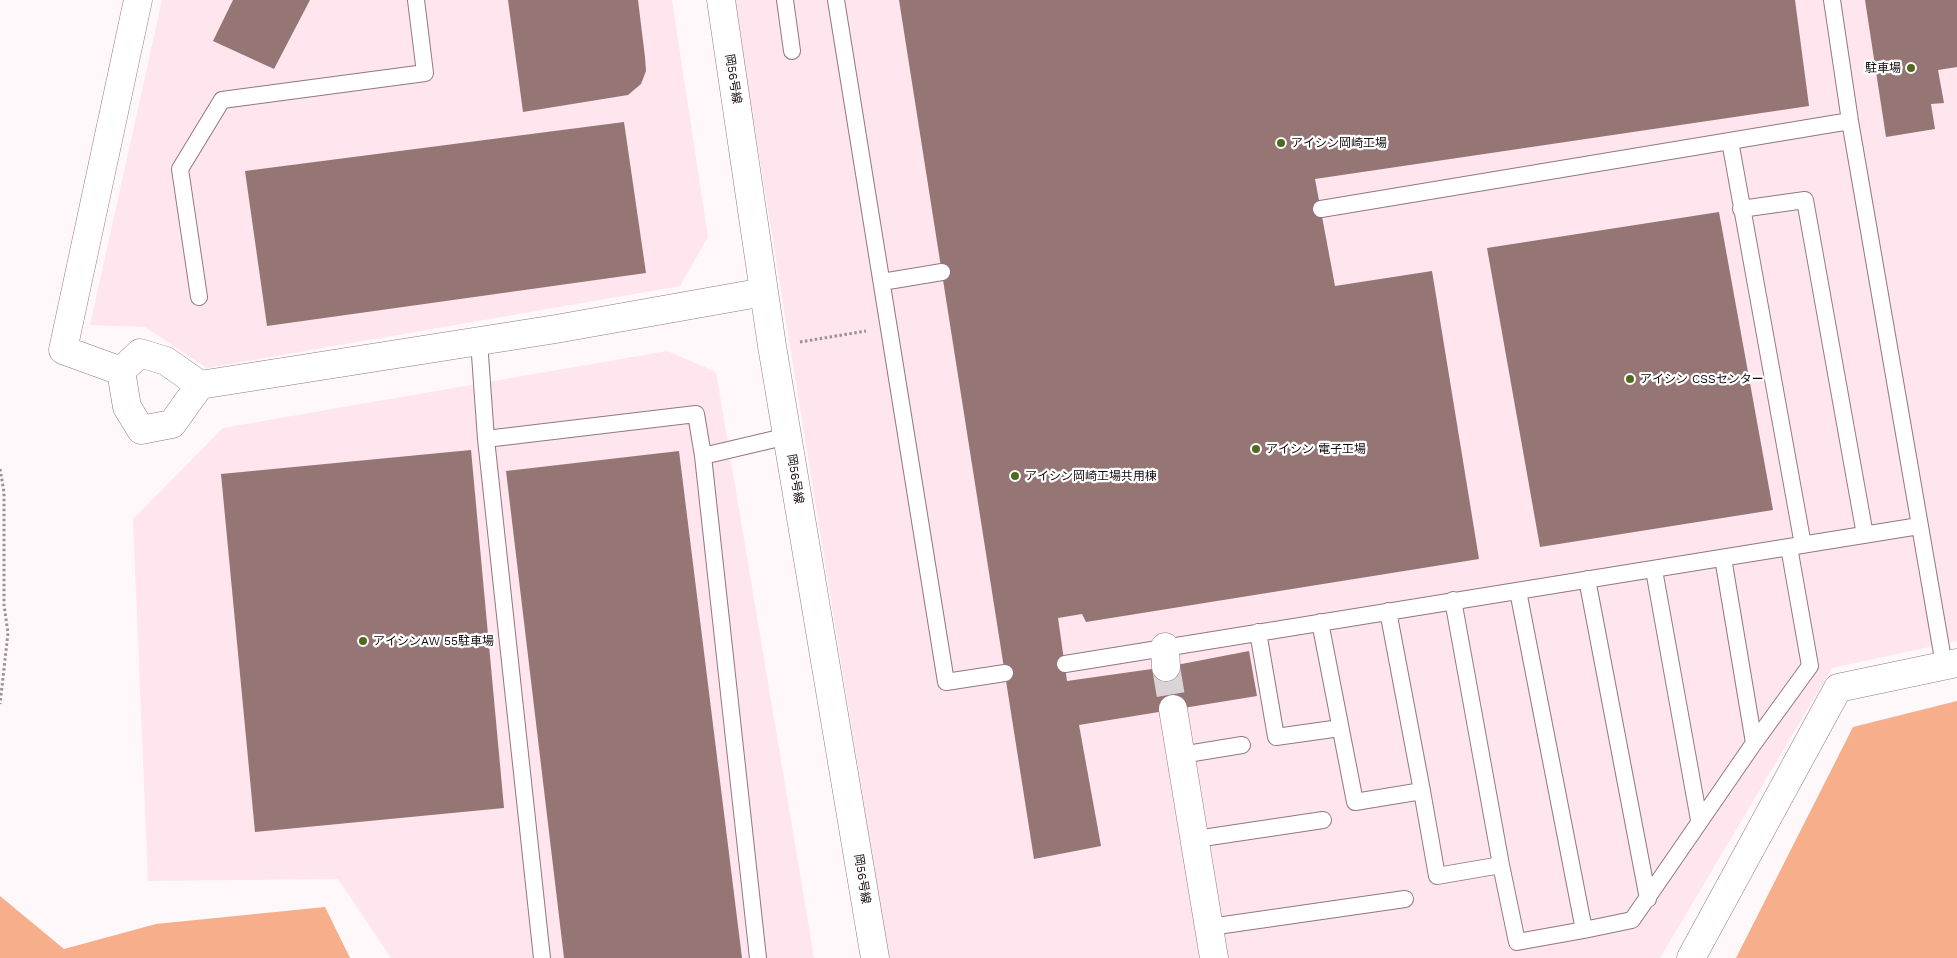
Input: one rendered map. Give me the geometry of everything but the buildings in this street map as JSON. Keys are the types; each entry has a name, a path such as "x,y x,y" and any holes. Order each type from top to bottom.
{"street":[{"path":"122,371 63,350 138,0"},
{"name":"岡56号線","path":"721,0 772,346 874,958"},
{"path":"122,371 140,353 166,361 200,385 479,341 764,292"},
{"path":"122,371 127,407 141,430 172,424 200,385"},
{"path":"1691,958 1838,688 1950,664"},
{"path":"1173,709 1196,839 1214,958"}],"lane":[{"path":"199,297 180,169 222,100 425,73 416,0"},
{"path":"785,0 792,51"},
{"path":"836,0 946,682 1005,673"},
{"path":"1832,0 1850,121 1919,526 1950,664"},
{"path":"1321,209 1850,121"},
{"path":"1453,600 1501,865 1517,942 1632,920 1648,899 1699,820 1810,666 1796,546 1730,141"},
{"path":"1741,209 1805,200 1865,535"},
{"path":"882,282 942,272"},
{"path":"479,341 486,439 542,958"},
{"path":"486,439 696,414 703,456 758,958"},
{"path":"703,456 788,436"},
{"path":"1064,664 1165,657 1258,632 1919,526"},
{"path":"1722,558 1754,743"},
{"path":"1654,570 1699,820"},
{"path":"1587,580 1648,899"},
{"path":"1518,591 1584,930"},
{"path":"1388,611 1437,876 1501,865"},
{"path":"1320,622 1354,802 1422,791"},
{"path":"1258,632 1276,737 1340,728"},
{"path":"1181,755 1242,744"},
{"path":"1196,839 1323,820"},
{"path":"1210,927 1405,899"}],"path":[{"path":"772,346 890,327"},
{"path":"0,469 4,492 4,605 8,633 0,704"}],"shaded area":[{"path":"162,0 672,0 708,237 680,286 207,368 145,327 90,325"},
{"path":"734,0 1957,0 1957,641 1832,668 1660,958 889,958"},
{"path":"667,351 716,372 814,958 391,958 338,879 148,881 133,519 223,428"},
{"path":"1957,701 1957,958 1736,958 1853,727"},
{"path":"0,896 64,949 156,924 325,907 350,958 0,958"}],"tunnel":[{"path":"1166,667 1173,709"}],"place":[{"name":"駐車場","path":"1911,68"},
{"name":"アイシン岡崎工場","path":"1281,143"},
{"name":"アイシン CSSセンター","path":"1630,379"},
{"name":"アイシン 電子工場","path":"1256,449"},
{"name":"アイシン岡崎工場共用棟","path":"1015,476"},
{"name":"アイシンAW 55駐車場","path":"363,641"}]}
